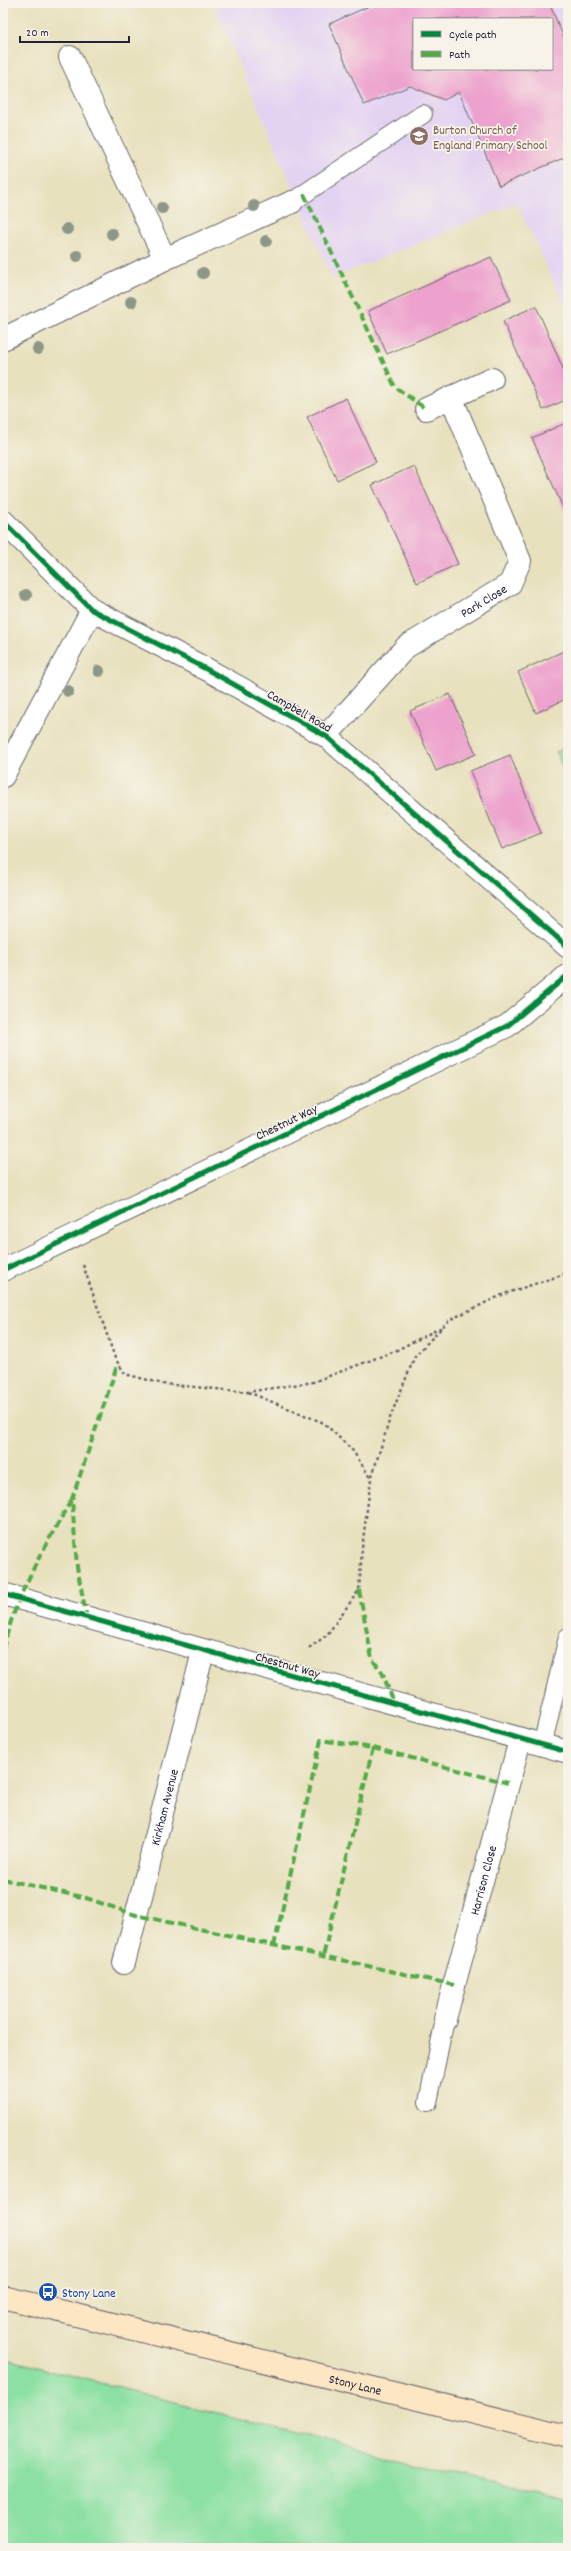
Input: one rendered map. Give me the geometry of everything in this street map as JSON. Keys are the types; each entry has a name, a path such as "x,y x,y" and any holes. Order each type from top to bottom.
{"main road":[{"name":"Stony Lane","path":"3,2297 568,2436"}],"street":[{"path":"70,57 165,259"},
{"path":"3,339 165,259 292,202"},
{"path":"426,409 492,379"},
{"name":"Park Close","path":"326,736 406,647 510,584 520,561 451,398"},
{"name":"Campbell Road","path":"3,521 92,610 208,670 326,736 568,946"},
{"path":"3,776 92,610"},
{"name":"Chestnut Way","path":"3,1270 507,1026 568,975"},
{"name":"Chestnut Way","path":"3,1594 203,1652 568,1752"},
{"name":"Kirkham Avenue","path":"124,1963 203,1652"},
{"name":"Harrison Close","path":"444,2019 520,1740"}],"lane":[{"path":"292,202 423,114"},
{"path":"542,1746 568,1638"},
{"path":"428,2102 444,2019"}],"path":[{"path":"73,1236 115,1358 125,1374 163,1384 247,1392 313,1382 395,1351 445,1326"},
{"path":"278,1672 327,1634 359,1590 362,1548 371,1479 391,1415 415,1356 445,1326 449,1320 504,1294 568,1272"},
{"path":"247,1392 324,1423 353,1451 371,1479"}],"shaded area":[{"name":"Burton Church of England Primary School","path":"213,3 568,3 568,312 517,203 332,278"}],"green space":[{"path":"568,747 568,780 556,752"},
{"path":"3,2358 568,2503 568,2548 3,2548"}],"building":[{"path":"376,3 549,3 568,47 568,156 499,186 459,92 444,100 410,86 364,105 329,24"},
{"path":"491,257 511,300 387,354 368,311"},
{"path":"536,306 568,380 568,399 543,410 503,321"},
{"path":"346,398 376,462 337,480 307,417"},
{"path":"568,422 568,519 532,438"},
{"path":"414,466 458,564 417,583 372,485"},
{"path":"568,649 568,698 536,713 518,672"},
{"path":"450,694 476,754 436,771 410,711"},
{"path":"510,755 541,833 502,849 470,771"}],"marked path":[{"path":"304,194 395,387 426,409"},
{"path":"87,1619 77,1567 72,1499 118,1363"},
{"path":"3,1649 15,1609 23,1590 41,1553 72,1499"},
{"path":"359,1590 372,1659 382,1672 395,1705"},
{"path":"274,1946 321,1740 373,1748 323,1957"},
{"path":"373,1748 508,1783"},
{"path":"3,1879 86,1898 136,1915 454,1985"}],"cycle path":[{"path":"3,521 92,610 208,670 326,736 568,947"},
{"path":"3,1270 507,1026 568,975"},
{"path":"3,1594 568,1752"}],"place":[{"name":"Burton Church of England Primary School","path":"419,136"},
{"name":"Stony Lane","path":"48,2292"}]}
